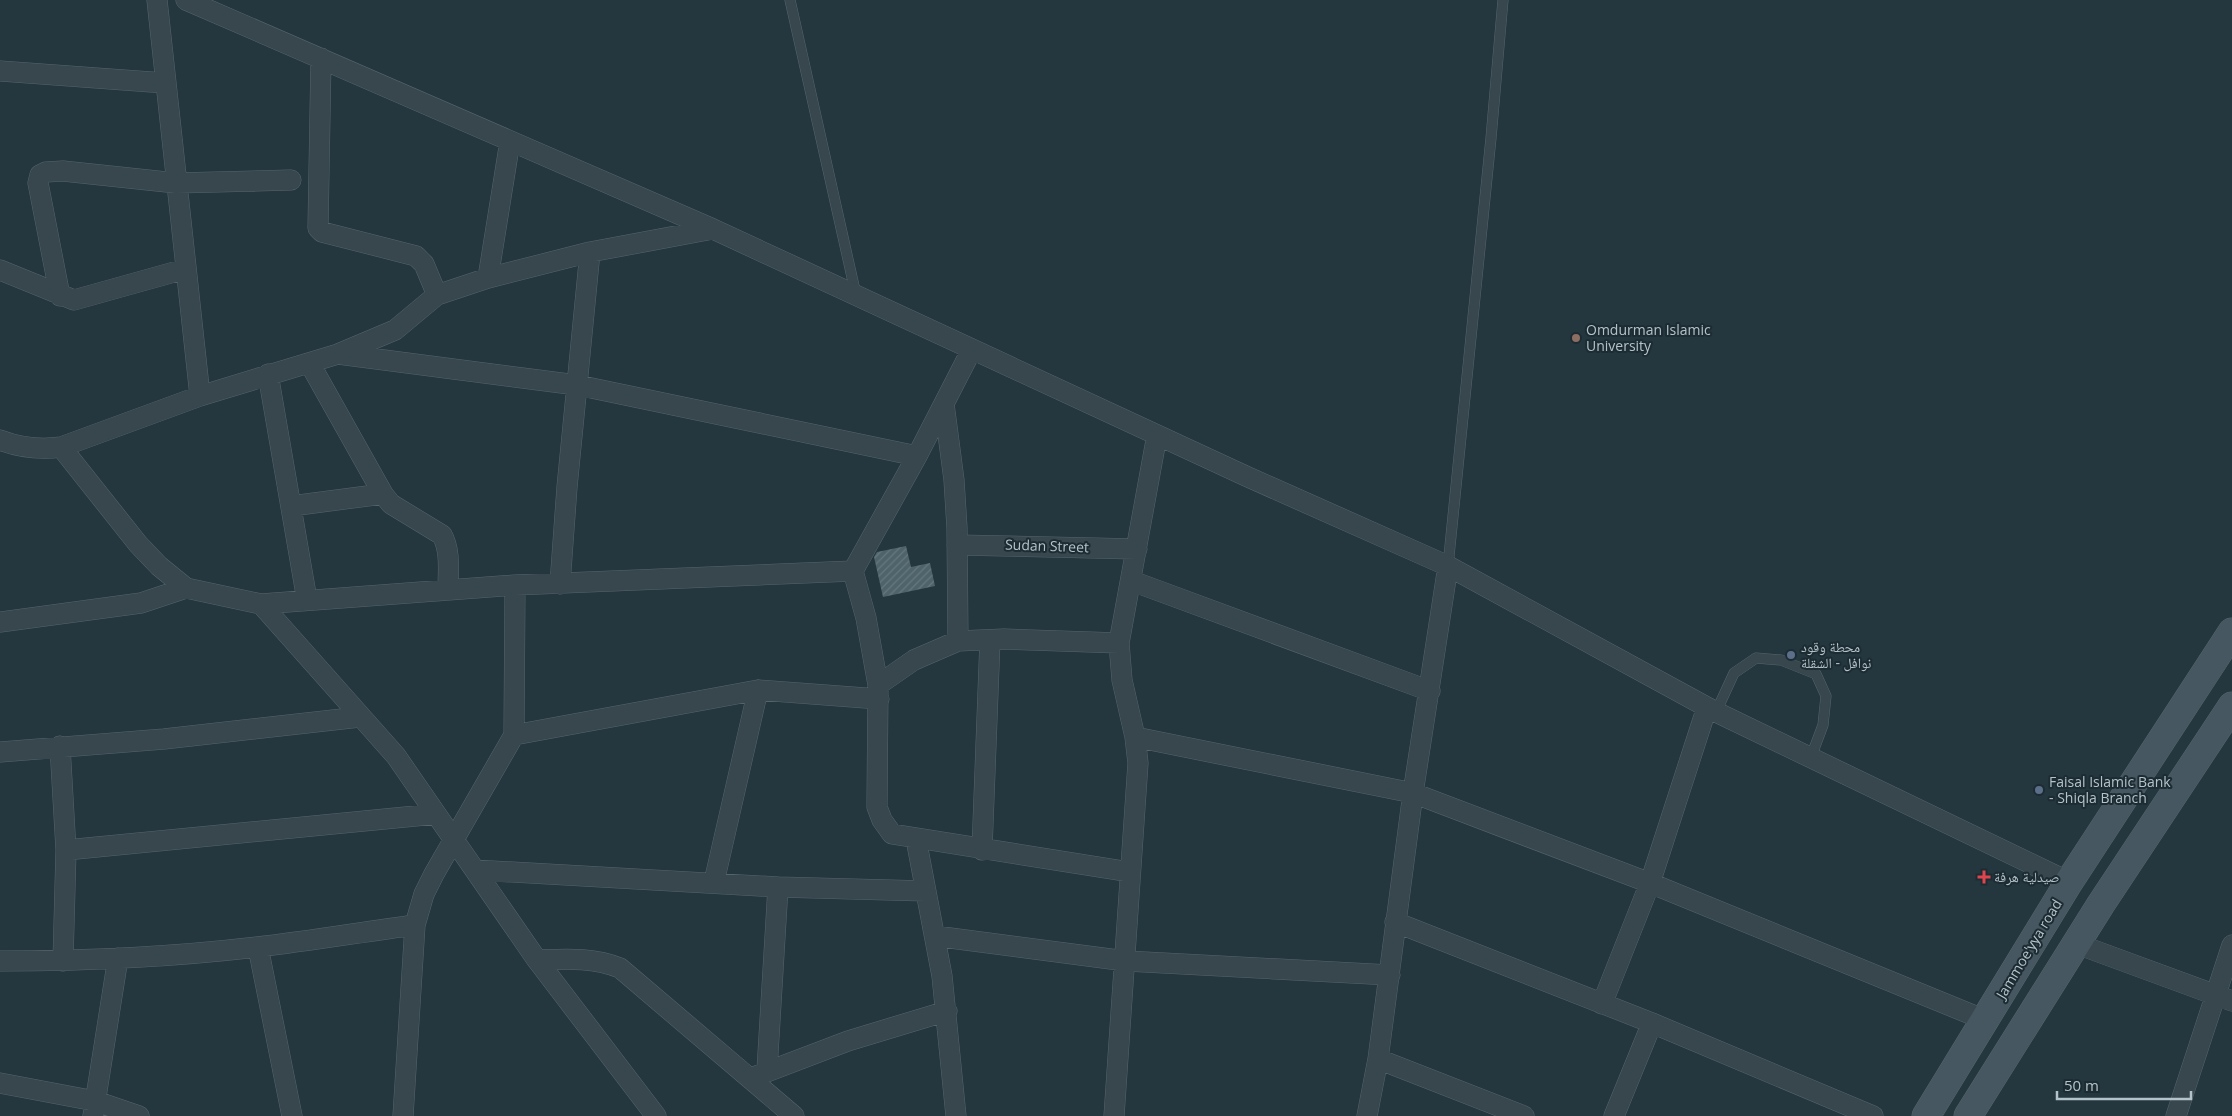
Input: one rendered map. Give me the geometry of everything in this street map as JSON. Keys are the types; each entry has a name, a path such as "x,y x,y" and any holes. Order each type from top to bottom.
{"main road":[{"name":"Jammoe'yya road","path":"1926,1116 2069,882 2232,632"},
{"path":"1968,1116 2101,904 2232,706"}],"street":[{"path":"157,0 200,396"},
{"path":"186,0 713,230 1157,435 1448,566 1711,710 1811,756 2069,882"},
{"path":"321,58 318,228 322,232 416,256 424,264 437,295"},
{"path":"0,71 165,83"},
{"path":"488,278 510,141"},
{"path":"60,296 38,183 40,175 46,172 63,170 176,183 291,180"},
{"path":"0,440 13,445 40,450 61,447 200,396 338,354 395,330 437,295 488,278 590,252 713,230"},
{"path":"560,584 566,487 590,252"},
{"path":"0,270 60,296 81,299 185,269"},
{"path":"972,349 917,456 853,571 866,618 878,692 877,808 882,820 892,834 982,850 1130,872"},
{"path":"338,354 577,385 917,456"},
{"path":"310,364 383,494 400,511 434,528 442,535 447,548 448,590"},
{"path":"268,374 307,600"},
{"path":"944,404 954,480 958,641"},
{"path":"1114,1116 1138,763 1136,737 1122,680 1119,643 1132,581 1157,435"},
{"path":"61,447 138,544 186,588 261,604 515,585 853,571"},
{"path":"291,506 383,494"},
{"name":"Sudan Street","path":"957,545 1137,549"},
{"path":"1367,1116 1378,1059 1413,793 1448,566"},
{"path":"1132,581 1430,691"},
{"path":"403,1116 414,925 424,894 514,735 515,585"},
{"path":"0,622 141,604 186,588"},
{"path":"261,604 396,756 537,960 649,1114"},
{"path":"982,850 990,640"},
{"path":"514,735 758,690 878,692 914,660 958,641 1119,643"},
{"path":"714,882 758,690"},
{"path":"1602,1004 1650,883 1711,710"},
{"path":"0,752 60,746 164,740 360,717"},
{"path":"1136,737 1413,793 1650,883 1985,1020"},
{"path":"60,746 66,850 63,961"},
{"path":"66,850 436,814"},
{"path":"916,839 947,1011 956,1116"},
{"path":"475,870 714,882 778,888 926,891"},
{"path":"759,1074 778,888"},
{"path":"1395,922 1652,1023 1874,1116"},
{"path":"0,961 63,961 258,947 414,925"},
{"path":"935,936 1126,961 1390,975"},
{"path":"2077,944 2223,999"},
{"path":"2176,1116 2223,999 2232,945"},
{"path":"258,947 292,1116"},
{"path":"94,1108 118,958"},
{"path":"537,960 588,959 620,968 759,1074 794,1116"},
{"path":"759,1074 848,1041 947,1011"},
{"path":"1614,1116 1652,1023"},
{"path":"1378,1059 1524,1116"},
{"path":"0,1083 94,1108 139,1116"}],"lane":[{"path":"790,0 857,296"},
{"path":"1448,566 1503,0"},
{"path":"1711,710 1734,673 1756,658 1781,660 1816,674 1826,696 1823,725 1811,756"}],"building":[{"path":"906,546 911,567 930,563 935,586 883,597 874,557 877,552"}],"place":[{"name":"Omdurman Islamic University","path":"1576,338"},
{"name":"محطة وقود نوافل - الشقلة","path":"1791,655"},
{"name":"Faisal Islamic Bank - Shiqla Branch","path":"2039,790"},
{"name":"صيدلية هرفة","path":"1984,877"}]}
